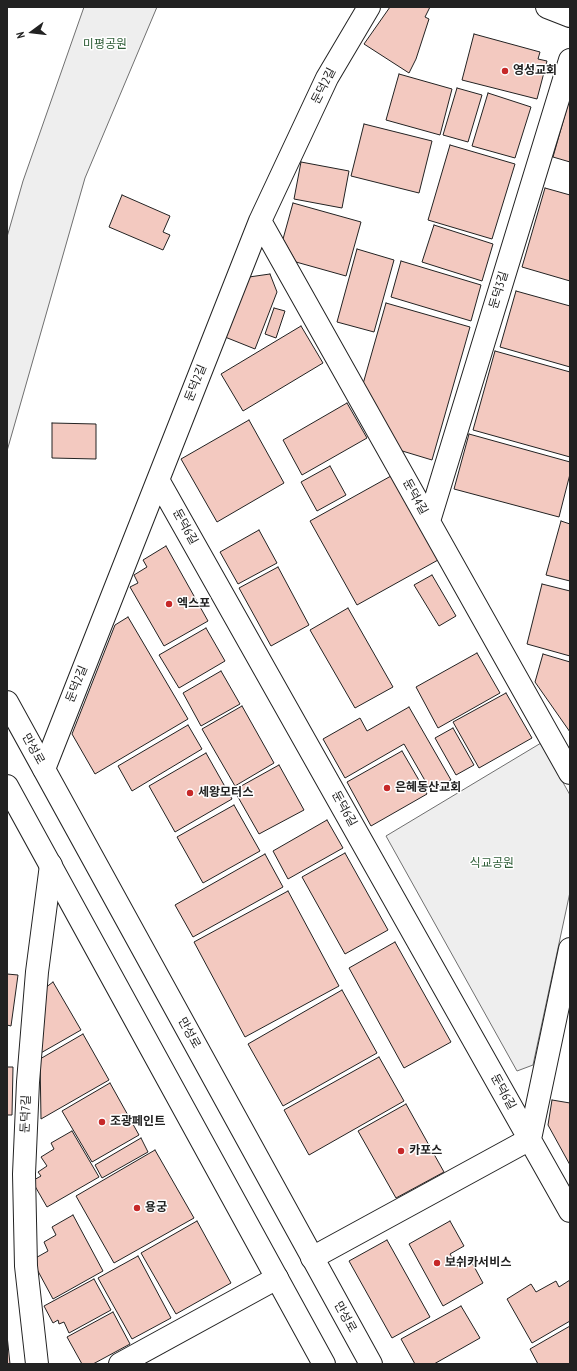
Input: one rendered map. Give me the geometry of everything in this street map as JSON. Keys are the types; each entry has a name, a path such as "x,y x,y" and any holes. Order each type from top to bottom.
{"street":[{"name":"둔덕2길","path":"44,769 260,221 327,78 369,7"},
{"path":"547,7 570,16"},
{"name":"둔덕3길","path":"429,521 570,60"},
{"name":"둔덕4길","path":"260,221 570,773"},
{"name":"둔덕6길","path":"158,480 570,1211"},
{"name":"만성로","path":"7,702 371,1364"},
{"path":"7,786 324,1364"},
{"name":"둔덕7길","path":"37,1364 26,1266 24,1174 28,1082 37,972 51,865"},
{"path":"312,1258 530,1139 570,949"},
{"path":"120,1364 277,1278"}],"green space":[{"name":"미평공원","path":"84,7 157,7 85,178 7,451 7,237 23,181"},
{"name":"식교공원","path":"541,743 570,795 570,892 533,1065 517,1071 386,836"}],"building":[{"path":"390,7 430,7 425,17 429,19 416,59 409,73 364,44"},
{"name":"영성교회","path":"474,34 540,52 538,59 547,61 537,99 462,80"},
{"path":"399,74 452,89 440,135 386,120"},
{"path":"457,88 482,95 468,142 443,135"},
{"path":"488,93 531,107 515,158 472,146"},
{"path":"570,97 570,162 553,157"},
{"path":"364,124 432,141 419,193 351,176"},
{"path":"450,145 515,164 492,239 428,220"},
{"path":"301,162 349,171 342,208 294,199"},
{"path":"545,188 570,195 570,281 522,267"},
{"path":"122,195 170,216 163,232 170,235 163,250 109,227"},
{"path":"293,203 361,222 346,276 296,262 283,239"},
{"path":"434,225 493,244 482,281 422,262"},
{"path":"357,249 394,260 374,332 337,322"},
{"path":"401,261 481,285 471,321 391,297"},
{"path":"270,274 277,292 255,349 225,337 249,277"},
{"path":"516,291 570,306 570,367 500,347"},
{"path":"386,303 470,327 432,460 399,450 363,384"},
{"path":"274,308 285,311 276,338 265,334"},
{"path":"301,326 323,363 243,411 221,374"},
{"path":"495,351 570,372 570,457 473,430"},
{"path":"347,403 367,438 302,475 283,440"},
{"path":"249,420 284,483 217,522 181,459"},
{"path":"52,423 96,424 96,459 52,458"},
{"path":"469,434 570,462 570,474 559,517 454,489"},
{"path":"330,466 346,495 317,511 301,482"},
{"path":"391,476 438,560 357,605 310,521"},
{"path":"561,521 570,524 570,581 546,575"},
{"path":"259,530 277,563 238,584 220,552"},
{"name":"엑스포","path":"166,546 208,621 164,646 130,587 138,583 134,575 147,567 143,560"},
{"path":"278,567 309,625 271,646 239,588"},
{"path":"432,575 456,616 439,626 414,585"},
{"path":"542,584 570,591 570,656 527,644"},
{"path":"348,608 393,687 355,708 310,630"},
{"path":"128,617 188,719 95,774 72,734 115,625"},
{"path":"206,628 225,661 179,688 159,655"},
{"path":"477,653 500,693 438,728 416,687"},
{"path":"543,654 570,662 570,732 535,682"},
{"path":"221,671 240,704 201,726 183,693"},
{"path":"506,693 532,738 479,768 453,722"},
{"path":"242,706 274,763 235,786 202,729"},
{"path":"409,707 451,780 431,791 404,744 345,778 323,739 360,718 367,731"},
{"path":"188,725 202,749 132,791 118,766"},
{"path":"453,728 474,765 456,775 435,738"},
{"name":"은혜동산교회","path":"402,751 427,794 371,826 347,782"},
{"name":"세왕모터스","path":"206,753 232,799 175,832 149,786"},
{"path":"279,765 304,810 259,834 234,790"},
{"path":"234,805 260,851 203,883 177,837"},
{"path":"327,820 343,848 288,879 273,851"},
{"path":"345,853 388,930 345,954 302,877"},
{"path":"265,854 283,887 193,937 175,905"},
{"path":"288,891 339,986 245,1037 194,942"},
{"path":"395,942 451,1042 404,1068 349,968"},
{"path":"7,974 18,975 11,1026 7,1025"},
{"path":"53,982 81,1030 39,1054 45,988"},
{"path":"342,990 377,1053 283,1106 248,1044"},
{"path":"83,1034 109,1080 41,1119 40,1059"},
{"path":"379,1057 404,1101 309,1155 284,1110"},
{"path":"7,1067 13,1067 12,1115 7,1115"},
{"path":"110,1083 139,1135 92,1162 62,1111"},
{"path":"552,1100 570,1103 570,1165 548,1125"},
{"name":"카포스","path":"406,1104 444,1172 396,1198 358,1131"},
{"path":"72,1131 99,1177 47,1207 32,1181 41,1176 38,1172 47,1166 41,1157 54,1149 51,1143"},
{"path":"141,1138 148,1152 102,1178 95,1165"},
{"path":"155,1150 194,1218 114,1263 76,1196"},
{"path":"73,1215 103,1271 53,1299 32,1260 48,1251 44,1242 56,1235 52,1227"},
{"path":"197,1221 231,1283 176,1314 141,1253"},
{"name":"보쉬카서비스","path":"450,1221 464,1246 450,1254 457,1266 470,1259 483,1283 443,1306 409,1244"},
{"path":"387,1240 430,1317 392,1338 349,1261"},
{"path":"138,1256 171,1318 132,1339 98,1278"},
{"path":"94,1279 111,1310 69,1333 64,1322 59,1324 58,1320 53,1323 44,1306"},
{"path":"570,1280 570,1321 532,1343 507,1299 531,1284 536,1292 556,1281 559,1287"},
{"path":"461,1306 480,1338 434,1364 415,1364 401,1339"},
{"path":"113,1312 130,1344 93,1364 82,1364 67,1337"},
{"path":"570,1326 570,1364 538,1364 530,1349"},
{"path":"7,1335 10,1364 7,1364"}],"place":[{"name":"영성교회","path":"505,71"},
{"name":"엑스포","path":"169,604"},
{"name":"은혜동산교회","path":"387,788"},
{"name":"세왕모터스","path":"190,793"},
{"name":"조광페인트","path":"102,1122"},
{"name":"카포스","path":"401,1151"},
{"name":"용궁","path":"137,1208"},
{"name":"보쉬카서비스","path":"437,1263"}]}
